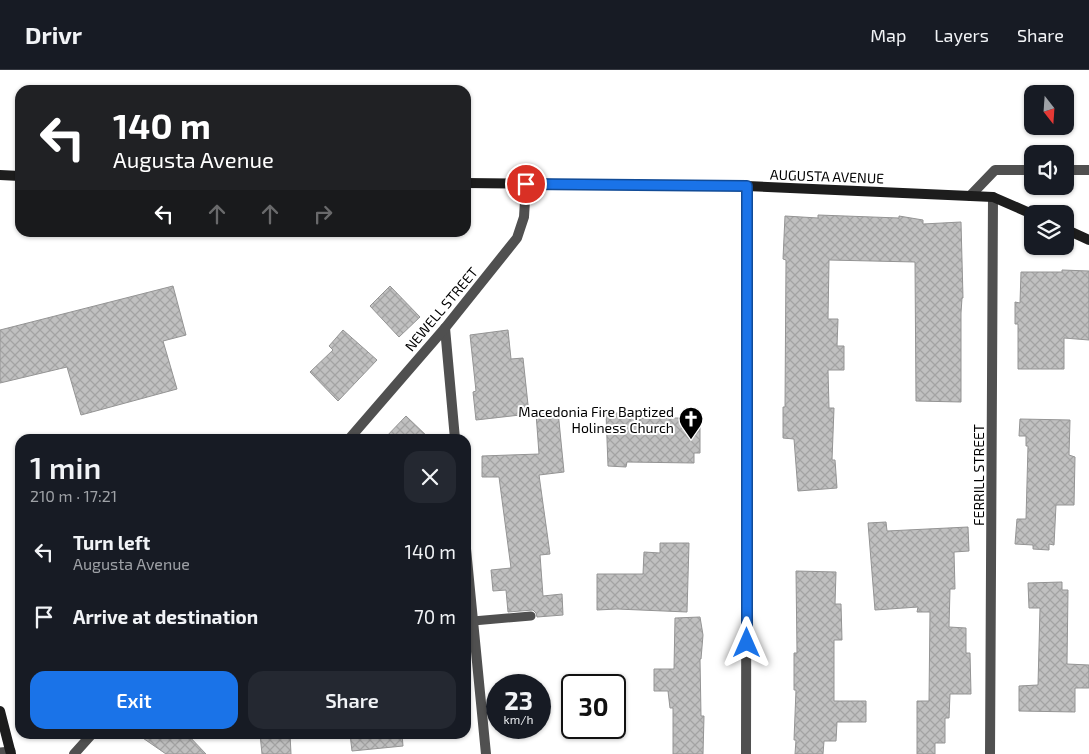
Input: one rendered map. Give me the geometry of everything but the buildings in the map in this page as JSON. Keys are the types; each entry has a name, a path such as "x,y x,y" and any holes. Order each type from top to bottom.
{"main road":[{"path":"0,176 15,176"},
{"name":"AUGUSTA AVENUE","path":"471,183 747,186 993,197 1024,211"},
{"path":"1074,233 1089,240"},
{"path":"0,711 7,752"}],"street":[{"path":"970,196 995,170 1024,170"},
{"path":"1074,170 1089,170"},
{"name":"NEWELL STREET","path":"352,434 445,328 517,238 524,218 526,184"},
{"path":"746,754 747,186"},
{"name":"FERRILL STREET","path":"990,754 993,197"},
{"path":"445,328 456,434"},
{"path":"471,593 486,754"},
{"path":"74,754 88,739"}],"lane":[{"path":"474,620 531,616"}],"place":[{"name":"Macedonia Fire Baptized Holiness Church","path":"691,440"}],"route":[{"path":"526,184 747,186 747,643"}]}
